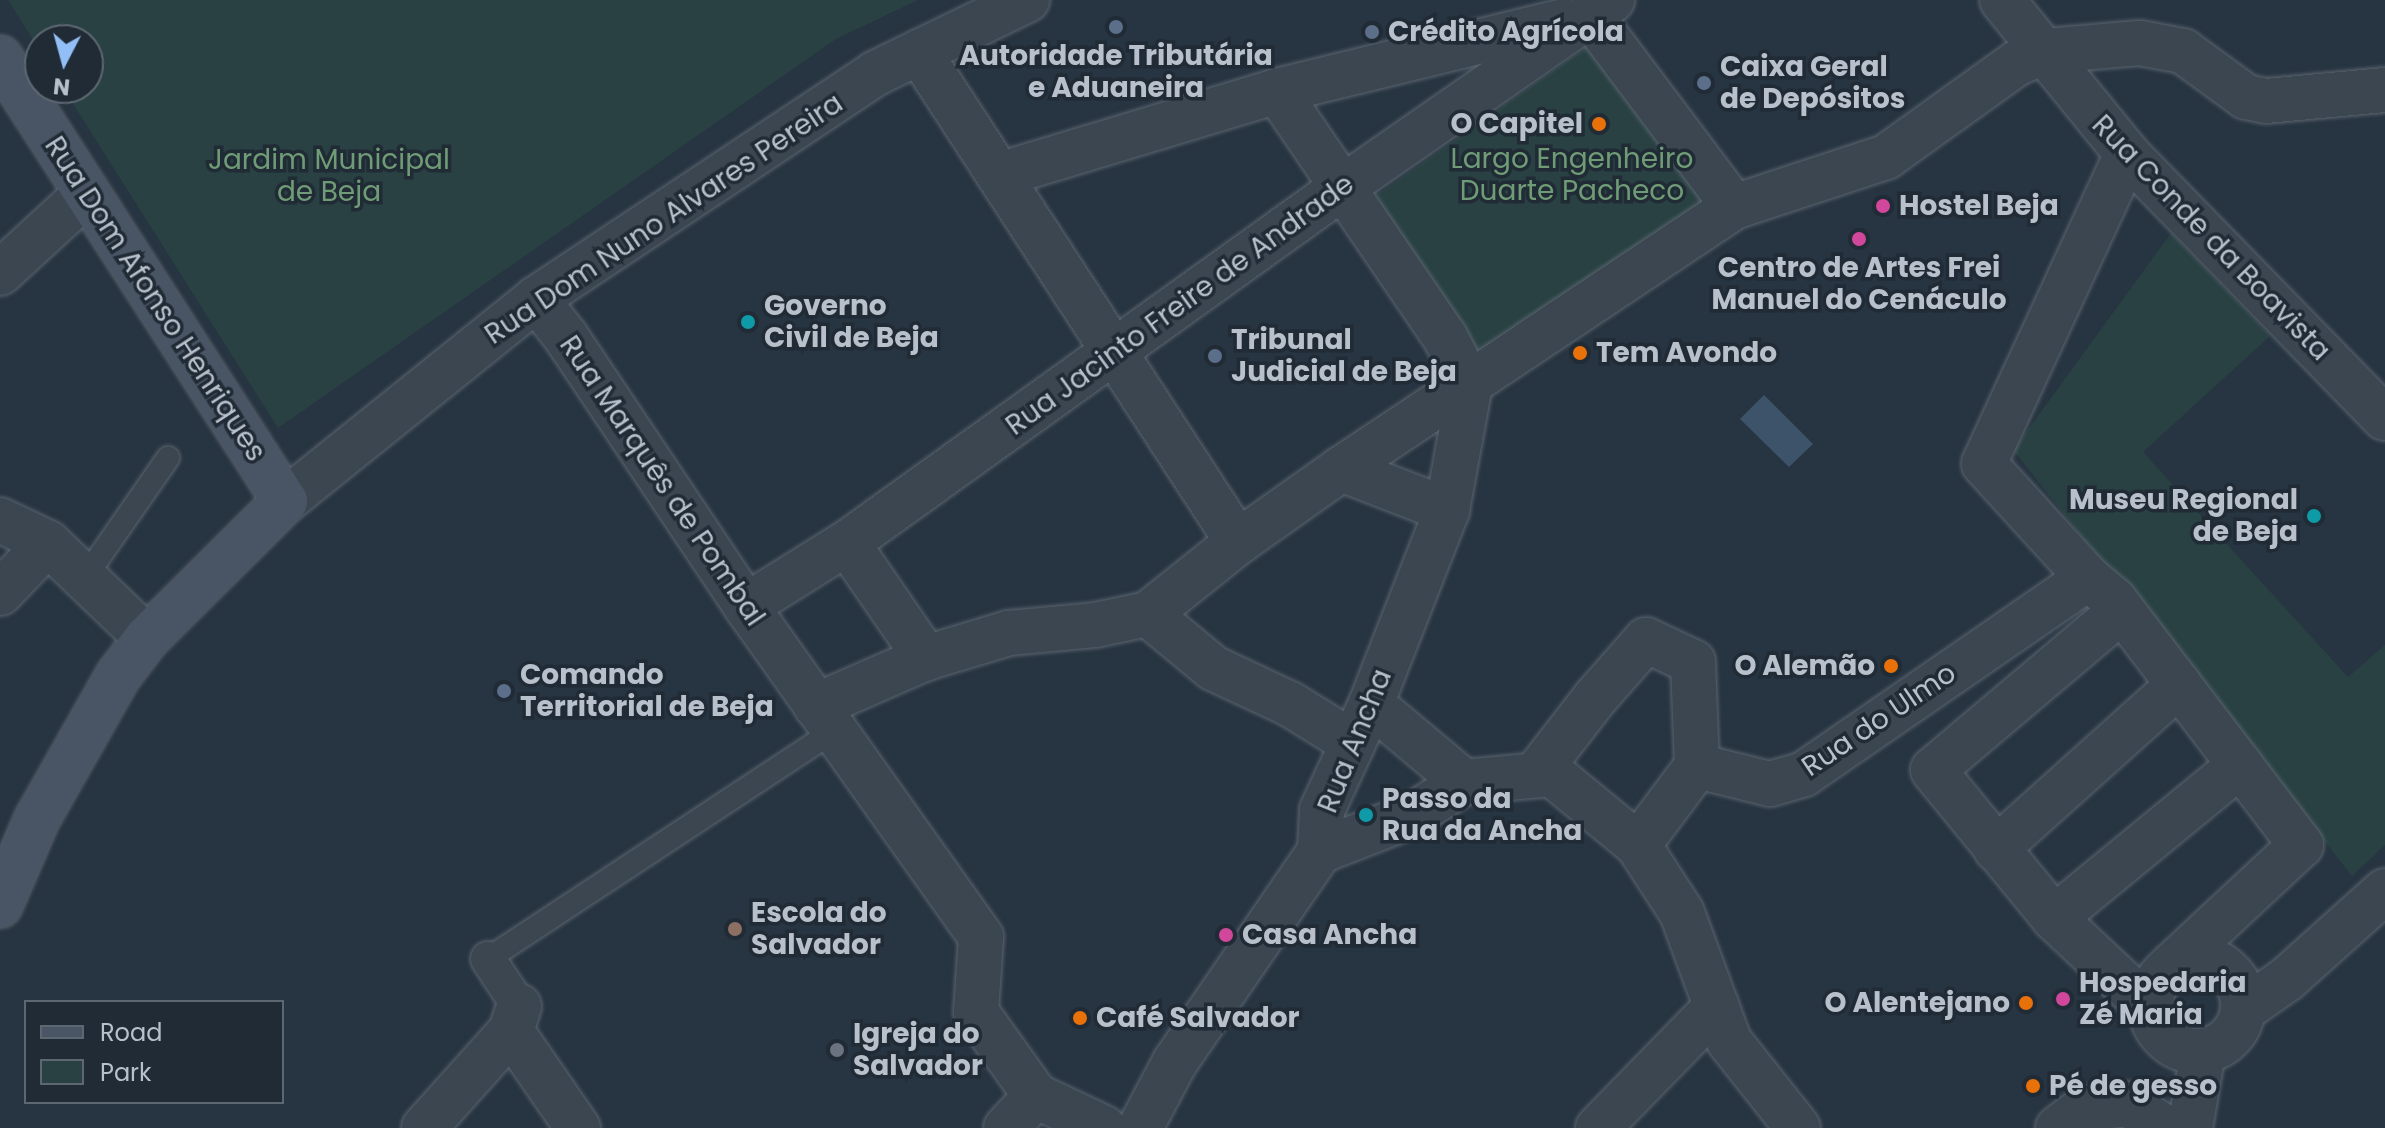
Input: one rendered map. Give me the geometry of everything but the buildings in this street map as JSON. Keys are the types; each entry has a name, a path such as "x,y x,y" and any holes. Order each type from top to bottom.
{"main road":[{"name":"Rua Dom Afonso Henriques","path":"0,58 285,501"},
{"path":"0,905 37,819 118,676 147,638 285,501"}],"street":[{"name":"Rua Dom Nuno Alvares Pereira","path":"285,501 536,299 876,73 1027,0"},
{"name":"Rua Conde da Boavista","path":"2002,0 2046,51 2076,95 2127,154 2385,418"},
{"path":"999,175 1277,91 1601,8 1734,207"},
{"name":"Rua Jacinto Freire de Andrade","path":"746,606 847,543 1343,187 1601,8"},
{"path":"825,718 926,658 1009,633 1095,625 1148,614 1238,542 1341,469 1734,207 1886,157 2017,63 2046,51 2140,43 2183,51 2246,97 2266,101 2385,90"},
{"path":"919,52 1238,542"},
{"path":"1277,91 1445,337 1470,385"},
{"path":"2127,154 1984,464 2121,611 2301,845 2159,978 2151,1009 2154,1023 2174,1046 2203,1052 2219,1047 2232,1037 2244,1009 2287,979 2385,891"},
{"path":"0,273 87,193"},
{"name":"Rua Marquês de Pombal","path":"536,299 566,337 746,606 981,937 976,1012 1036,1096"},
{"name":"Rua Ancha","path":"1140,1128 1175,1062 1320,851 1322,810 1371,704 1447,510 1470,385"},
{"path":"1341,469 1447,510"},
{"path":"0,520 48,543 86,576 147,638"},
{"path":"0,593 48,543"},
{"path":"847,543 926,658"},
{"name":"Rua do Ulmo","path":"1697,766 1770,784 1804,774 2088,578"},
{"path":"2121,611 1933,770 2054,918 2151,1009"},
{"path":"1148,614 1213,668 1290,704 1353,743"},
{"path":"1537,773 1595,698 1646,640 1693,662 1697,766 1638,845"},
{"path":"1996,849 2179,685"},
{"path":"1371,704 1464,782"},
{"path":"2054,918 2240,765"},
{"path":"1320,851 1413,815 1464,782 1552,774 1638,845 1682,913 1729,1041 1798,1128"},
{"path":"488,959 515,1018 578,1128"},
{"path":"2170,967 2199,959 2213,961 2237,980 2244,1009"},
{"path":"1598,1128 1717,1006"},
{"path":"424,1128 515,1018"},
{"path":"2190,1128 2203,1052"},
{"path":"1006,1128 1036,1096 1104,1128"},
{"path":"2058,1128 2083,1109 2128,1104 2166,1128"}],"lane":[{"path":"86,576 168,458"},
{"path":"488,959 825,718"}],"green space":[{"name":"Jardim Municipal de Beja","path":"8,0 918,0 836,39 278,428 73,104 104,104 104,24 24,26"},
{"name":"Largo Engenheiro Duarte Pacheco","path":"1595,41 1708,200 1474,358 1367,202"},
{"path":"2171,233 2270,336 2143,452 2348,677 2385,645 2385,845 2352,876 2013,450"}],"water":[{"path":"1764,395 1813,444 1789,467 1740,419"}],"place":[{"name":"Autoridade Tributária e Aduaneira","path":"1116,27"},
{"name":"Crédito Agrícola","path":"1372,32"},
{"name":"Caixa Geral de Depósitos","path":"1704,83"},
{"name":"O Capitel","path":"1599,124"},
{"name":"Hostel Beja","path":"1883,206"},
{"name":"Centro de Artes Frei Manuel do Cenáculo","path":"1859,239"},
{"name":"Governo Civil de Beja","path":"748,322"},
{"name":"Tem Avondo","path":"1580,353"},
{"name":"Tribunal Judicial de Beja","path":"1215,356"},
{"name":"Museu Regional de Beja","path":"2314,516"},
{"name":"O Alemão","path":"1891,666"},
{"name":"Comando Territorial de Beja","path":"504,691"},
{"name":"Passo da Rua da Ancha","path":"1366,815"},
{"name":"Escola do Salvador","path":"735,929"},
{"name":"Casa Ancha","path":"1226,935"},
{"name":"Hospedaria Zé Maria","path":"2063,999"},
{"name":"O Alentejano","path":"2026,1003"},
{"name":"Café Salvador","path":"1080,1018"},
{"name":"Igreja do Salvador","path":"837,1050"},
{"name":"Pé de gesso","path":"2033,1086"}]}
